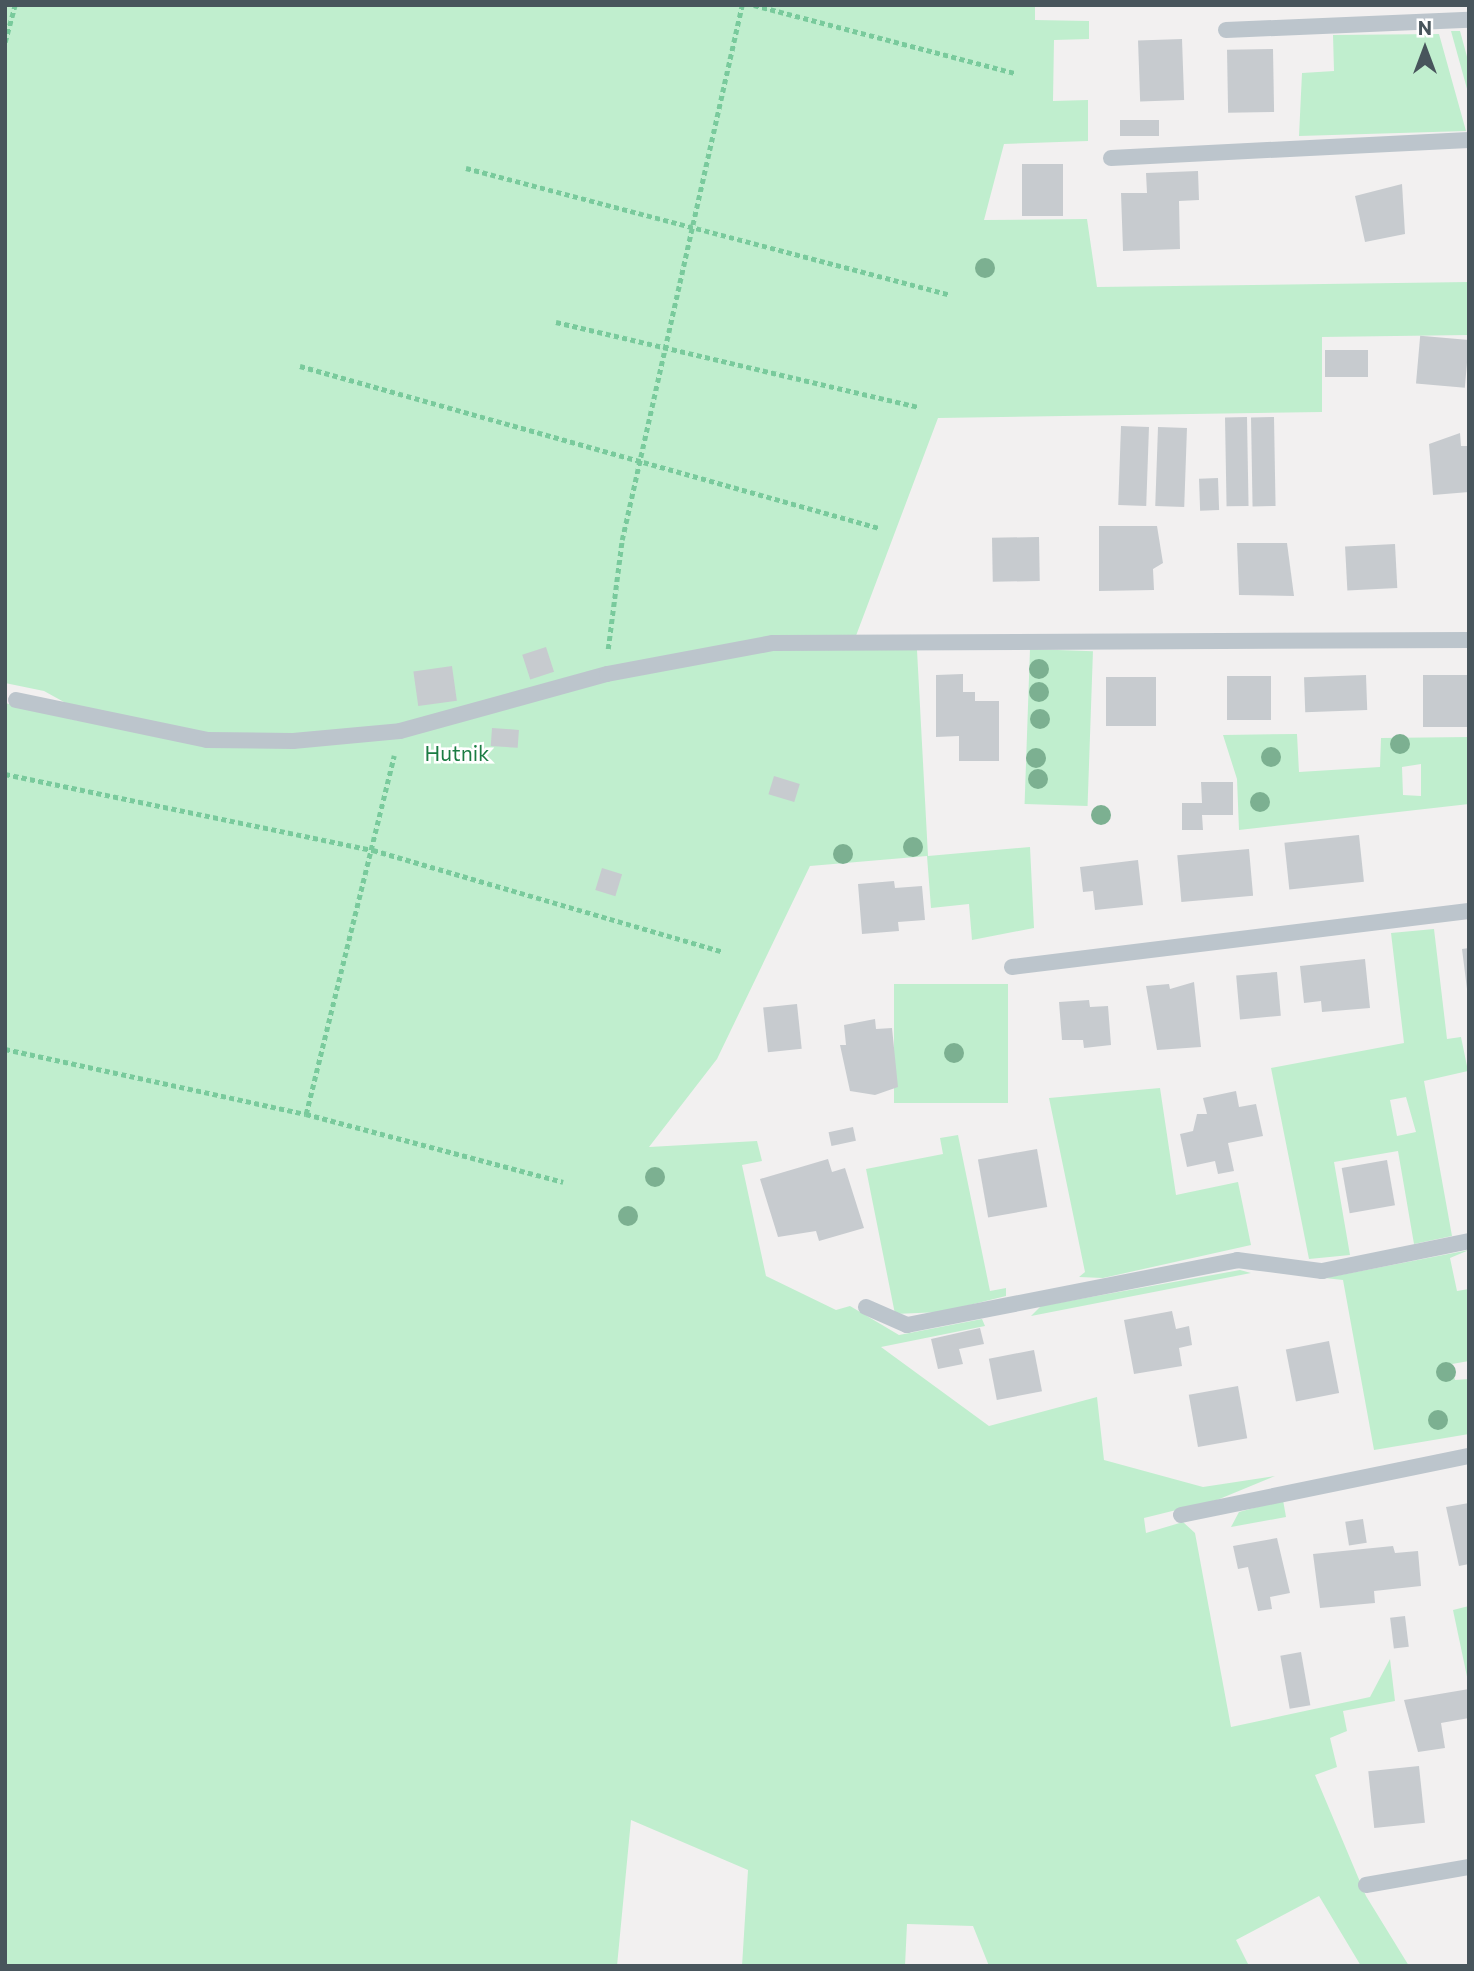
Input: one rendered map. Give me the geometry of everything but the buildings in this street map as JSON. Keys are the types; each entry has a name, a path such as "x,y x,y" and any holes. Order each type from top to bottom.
{"lane":[{"path":"1226,30 1469,20"},
{"path":"1111,158 1469,140"},
{"path":"16,700 207,740 293,741 400,732 607,674 729,648 839,638 1469,640"},
{"path":"1012,967 1469,911"},
{"path":"866,1307 907,1325 1227,1262 1322,1270 1469,1241"},
{"path":"1181,1515 1469,1457"},
{"path":"1366,1885 1469,1867"}],"path":[{"path":"5,42 15,5"},
{"path":"607,674 613,584 742,5"},
{"path":"754,5 1015,73"},
{"path":"467,168 693,230 951,295"},
{"path":"555,323 918,407"},
{"path":"300,366 641,466 879,528"},
{"path":"306,1114 400,732"},
{"path":"5,774 373,850 723,952"},
{"path":"5,1049 306,1114 564,1182"}],"green space":[{"name":"Hutnik","path":"5,5 1035,5 1035,20 1089,21 1089,39 1054,40 1053,101 1088,100 1088,141 1004,144 984,220 1087,219 1097,287 1469,282 1469,335 1322,337 1322,412 938,418 851,649 917,650 928,856 1030,847 1034,928 972,940 969,904 931,908 927,856 810,866 717,1059 649,1147 757,1141 762,1161 742,1165 766,1276 836,1310 850,1306 899,1335 982,1319 985,1326 881,1347 989,1426 1097,1397 1104,1460 1203,1487 1275,1476 1217,1500 1144,1518 1146,1533 1183,1522 1195,1533 1231,1727 1370,1697 1390,1659 1395,1701 1343,1711 1347,1731 1330,1738 1337,1767 1315,1775 1366,1896 1409,1966 1361,1966 1319,1896 1236,1940 1249,1966 989,1966 973,1926 907,1924 905,1966 742,1966 748,1870 631,1820 617,1966 5,1966 5,703 79,721 73,707 44,691 5,683"},
{"path":"1451,31 1460,31 1469,64 1469,96"},
{"path":"1439,34 1466,131 1299,136 1302,73 1334,71 1333,35"},
{"path":"1030,649 1093,651 1088,806 1025,804"},
{"path":"1297,734 1299,772 1380,767 1381,738 1469,737 1469,804 1239,830 1237,779 1223,735","holes":["1421,764 1421,796 1403,795 1402,767"]},
{"path":"1434,929 1447,1039 1461,1037 1468,1071 1424,1081 1452,1236 1414,1244 1398,1151 1334,1162 1350,1255 1309,1259 1271,1068 1404,1043 1391,933","holes":["1406,1097 1416,1132 1397,1136 1390,1100"]},
{"path":"894,984 1008,984 1008,1103 894,1103"},
{"path":"1160,1088 1176,1195 1238,1182 1251,1245 1103,1278 1079,1277 1085,1272 1049,1098"},
{"path":"958,1135 990,1291 1006,1288 1006,1296 941,1312 895,1314 866,1169 943,1154 940,1138"},
{"path":"1469,1250 1450,1258 1457,1291 1469,1289 1469,1361 1452,1364 1455,1380 1469,1379 1469,1434 1374,1450 1343,1280 1325,1278"},
{"path":"1240,1270 1251,1273 1031,1316 1041,1306"},
{"path":"1283,1500 1286,1517 1231,1527 1239,1512"},
{"path":"1469,1606 1469,1686 1453,1610"}]}
